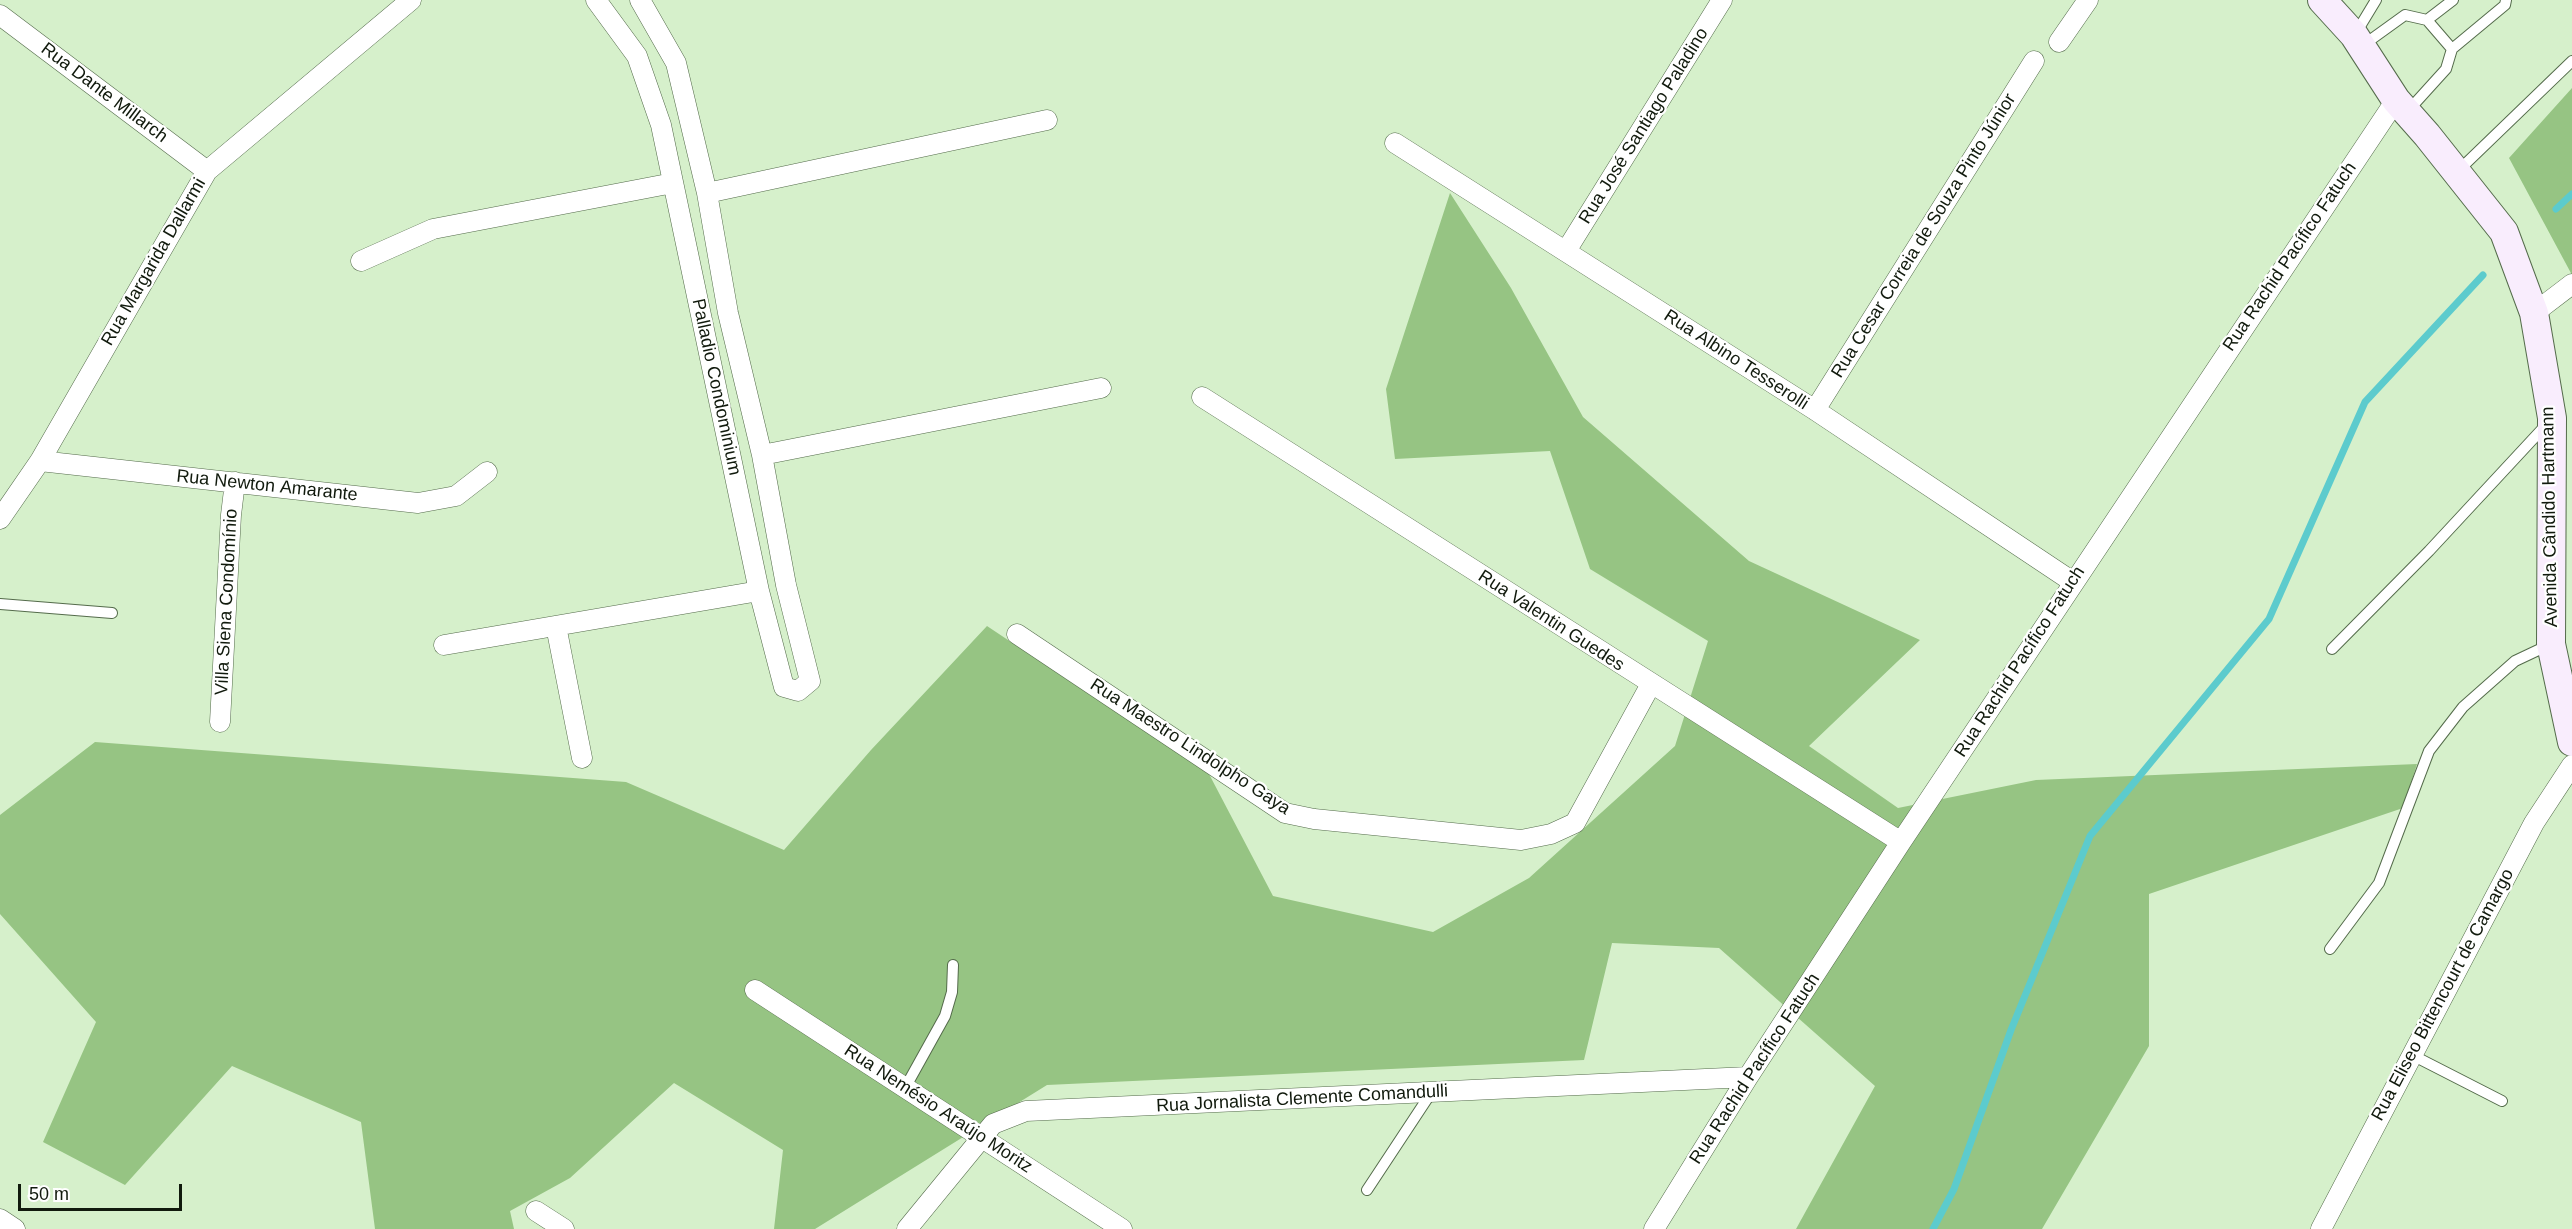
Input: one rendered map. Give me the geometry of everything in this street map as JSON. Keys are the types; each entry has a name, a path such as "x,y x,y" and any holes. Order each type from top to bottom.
{"main road":[{"name":"Avenida Cândido Hartmann","path":"2322,0 2358,40 2402,106 2504,232 2534,313 2552,418 2551,644 2572,742"}],"street":[{"name":"Rua Margarida Dallarmi","path":"0,519 40,461 207,171 411,0"},
{"name":"Palladio Condominium","path":"596,0 637,56 661,125 759,591 784,687 798,691 810,681 786,585 762,455 728,313 707,193 676,63 640,0"},
{"name":"Rua José Santiago Paladino","path":"1566,251 1722,0"},
{"path":"2059,42 2088,0"},
{"name":"Rua Dante Millarch","path":"0,15 207,171"},
{"name":"Rua Cesar Correia de Souza Pinto Júnior","path":"1815,410 2034,61"},
{"name":"Rua Rachid Pacífico Fatuch","path":"1653,1229 1748,1077 2073,582 2402,106"},
{"path":"707,193 1047,120"},
{"name":"Rua Albino Tesserolli","path":"1395,143 1815,410 2073,582"},
{"path":"361,261 433,230 673,183"},
{"path":"2534,313 2572,285"},
{"path":"702,320 728,313"},
{"name":"Palladio Condominium","path":"762,455 1101,388"},
{"name":"Rua Valentin Guedes","path":"1202,397 1901,842"},
{"name":"Rua Newton Amarante","path":"40,461 418,502 456,496 487,472"},
{"name":"Villa Siena Condomínio","path":"220,722 231,515 235,482"},
{"path":"444,645 759,591"},
{"path":"556,626 582,758"},
{"name":"Rua Maestro Lindolpho Gaya","path":"1017,634 1285,813 1314,819 1521,840 1551,834 1575,823 1651,684"},
{"name":"Rua Eliseo Bittencourt de Camargo","path":"2321,1229 2534,823 2572,765"},
{"name":"Rua Nemésio Araújo Moritz","path":"755,990 1122,1229"},
{"name":"Rua Jornalista Clemente Comandulli","path":"907,1229 993,1124 1026,1111 1748,1077"},
{"path":"536,1211 564,1229"},
{"path":"0,1219 15,1229"}],"lane":[{"path":"2358,40 2376,0"},
{"path":"2427,20 2453,0"},
{"path":"2402,106 2446,69 2452,49 2505,5 2506,0"},
{"path":"2358,40 2398,18 2414,16 2427,20 2452,49"},
{"path":"2456,172 2572,61"},
{"path":"2332,649 2429,551 2552,418"},
{"path":"0,604 112,613"},
{"path":"2330,949 2379,883 2429,751 2463,707 2515,661 2551,644"},
{"path":"904,1088 945,1016 952,992 953,965"},
{"path":"2412,1056 2502,1101"},
{"path":"1367,1190 1431,1093"}],"green space":[{"path":"2572,88 2572,275 2509,158"},
{"path":"1450,193 1511,288 1583,417 1749,561 1920,640 1809,746 1898,808 2036,780 2417,764 2403,808 2149,894 2149,1046 2042,1229 1796,1229 1875,1086 1719,948 1612,943 1584,1060 1047,1085 815,1229 774,1229 783,1150 674,1083 570,1178 510,1211 514,1229 375,1229 361,1122 232,1066 125,1185 43,1142 96,1022 0,914 0,815 95,742 626,782 784,850 871,750 987,626 1209,774 1273,896 1433,932 1529,878 1675,746 1708,641 1590,569 1550,451 1395,459 1386,389"}],"waterway":[{"path":"2556,209 2572,194"},
{"path":"1933,1229 1954,1189 2011,1030 2090,836 2269,619 2365,402 2483,275"}]}
